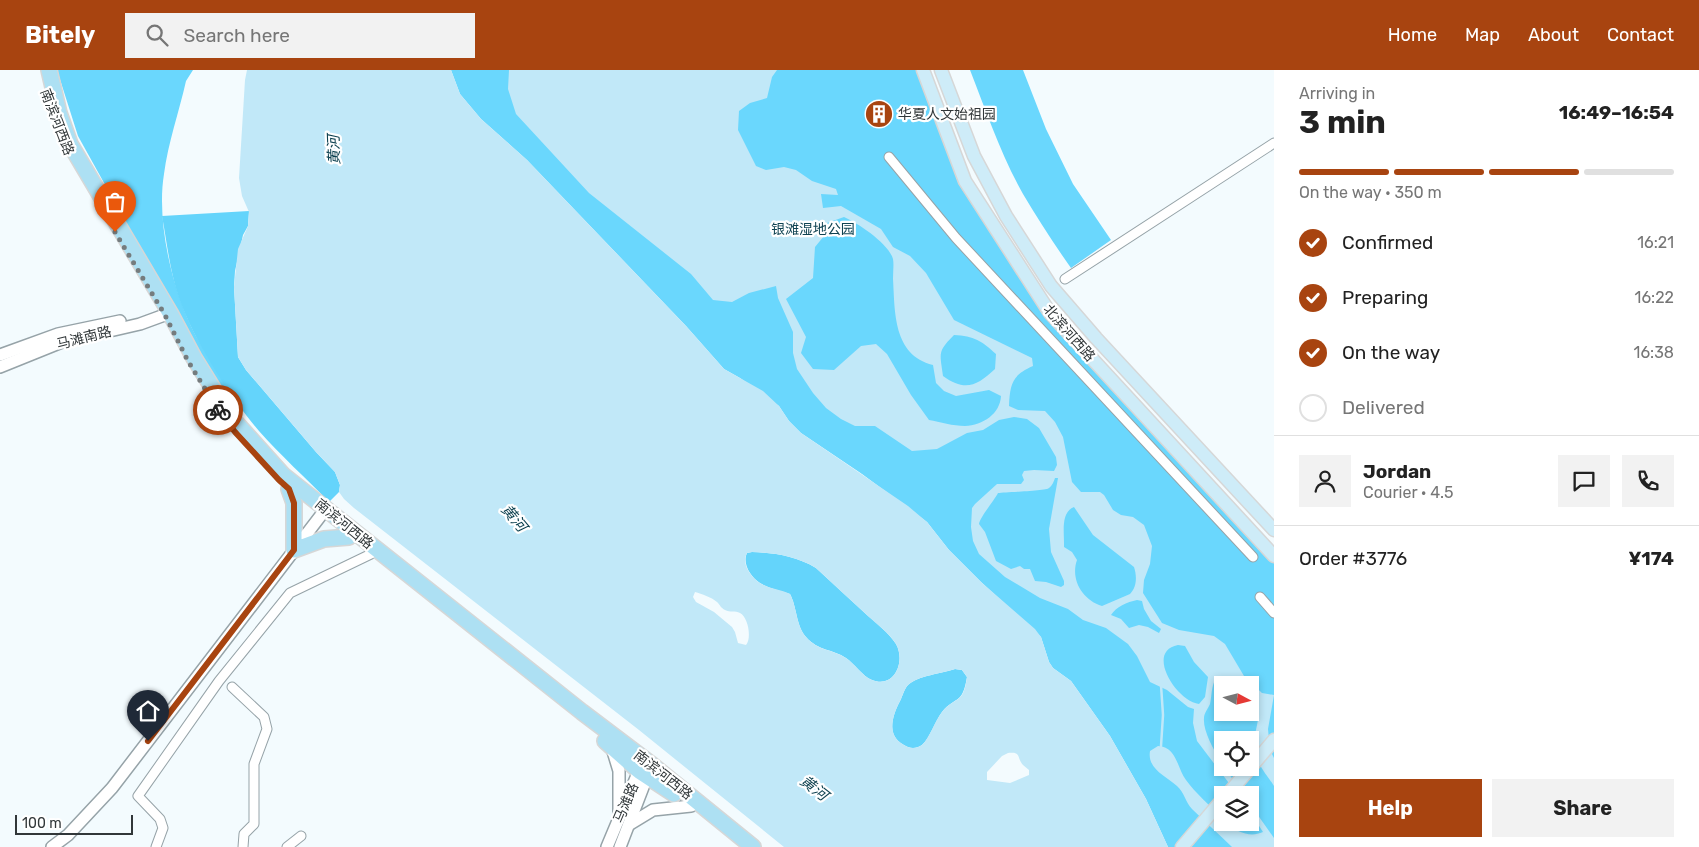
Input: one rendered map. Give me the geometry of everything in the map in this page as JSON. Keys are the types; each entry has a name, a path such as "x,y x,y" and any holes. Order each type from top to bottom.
{"highway":[{"name":"南滨河西路","path":"41,70 42,82 65,148 166,311 188,361 224,420 289,489 323,512 582,712 691,806 742,847"},
{"name":"南滨河西路","path":"49,70 59,113 70,144 166,311 230,416 284,475 349,537 579,717 612,747 646,768 753,847"},
{"path":"289,489 294,503 294,550 324,538 349,537"}],"main road":[{"name":"北滨河西路","path":"923,70 966,181 1050,313 1274,556"},
{"name":"北滨河西路","path":"941,70 974,156 1006,216 1051,286 1096,338 1274,530"},
{"name":"马滩南路","path":"0,355 58,334 166,311"},
{"name":"马滩南路","path":"0,366 62,342 140,324 166,311"},
{"path":"52,847 68,835 112,788 323,512"},
{"path":"1235,786 1274,740"},
{"path":"612,747 619,771 619,820"},
{"path":"1245,786 1274,752"},
{"name":"马滩路","path":"607,847 646,768"},
{"name":"马滩路","path":"620,847 630,824 646,768"},
{"path":"630,824 653,810 691,806"},
{"path":"1182,847 1214,809"},
{"path":"1192,847 1214,821"}],"street":[{"path":"1065,279 1274,143"},
{"path":"889,157 956,238 1253,557"},
{"path":"156,847 163,828 160,819 138,796 220,681 290,593 371,554"},
{"path":"1260,597 1274,614"},
{"path":"232,687 264,717 267,729 254,764 254,824 244,834 244,847"},
{"path":"287,847 301,836"}],"green space":[{"path":"57,70 193,70 186,81 168,151 162,193 162,214 168,257 180,299 196,336 232,395 225,401 78,136"},
{"name":"银滩湿地公园","path":"451,70 916,70 965,181 1050,313 1274,556 1274,847 1168,847 1146,799 1110,736 1071,681 1053,668 1049,662 1041,637 949,550 927,522 862,474 801,433 789,421 779,406 724,369 686,326 527,160 481,119 460,94"},
{"path":"970,70 1023,70 1046,129 1073,184 1111,240 1071,268 1040,222 1015,179 994,133"}],"shaded area":[{"path":"249,211 248,226 243,235 235,271 234,287 238,357 246,370 335,472 340,485 339,492 329,502 267,440 236,402 203,350 186,315 176,288 162,216"},
{"path":"747,553 785,556 816,568 882,628 896,644 900,658 899,666 892,677 880,682 872,680 846,658 811,642 800,627 790,594 763,585 751,574 747,566 746,557"},
{"path":"955,669 962,670 967,677 963,692 958,699 942,712 925,742 913,748 898,741 894,736 892,724 895,711 907,686 917,679"}],"water":[{"name":"黄河","path":"247,70 451,70 460,94 481,119 527,160 686,326 724,369 763,391 779,406 789,421 801,433 908,506 927,522 949,550 981,582 1035,629 1041,637 1049,662 1053,668 1071,681 1110,736 1146,799 1168,847 784,847 639,730 354,508 339,492 340,485 335,472 246,370 238,357 234,287 238,249 248,226 249,212 242,196 239,178","holes":["747,553 777,554 801,561 816,568 884,630 896,644 900,658 899,666 892,677 880,682 872,680 846,658 811,642 800,627 790,594 764,585 753,577 746,566 745,557","695,592 715,600 725,610 738,612 743,615 749,633 746,645 738,643 732,627 714,612 696,602 693,597","955,669 962,670 967,677 961,696 942,712 922,745 913,748 908,747 894,736 892,724 895,711 908,685 917,679","1008,753 1017,754 1023,765 1029,770 1029,775 1010,783 987,780 987,772 1002,756"]},
{"path":"509,70 777,70 772,77 767,98 750,103 739,111 738,130 756,166 766,170 784,167 796,170 812,181 836,189 838,195 821,194 823,208 841,206 881,229 893,247 910,256 926,273 954,320 1032,358 1033,366 1016,377 1011,386 1009,406 1018,410 1045,411 1055,422 1063,437 1072,482 1081,492 1100,492 1113,510 1121,515 1133,517 1144,525 1152,546 1143,593 1162,623 1179,630 1214,636 1225,644 1244,676 1214,676 1210,704 1204,716 1205,727 1214,749 1214,763 1197,741 1193,723 1194,709 1188,707 1167,690 1150,682 1137,656 1128,644 1106,628 1083,620 1068,609 1040,598 1005,577 979,554 973,541 971,527 972,508 975,504 997,484 1021,484 1024,480 1022,475 1024,471 1054,471 1057,465 1056,457 1039,428 1027,419 1014,417 999,420 983,430 967,433 937,449 912,451 875,426 855,426 841,419 826,408 797,369 793,353 793,332 778,298 776,286 749,293 732,302 713,300 691,274 589,193 516,114 508,89","holes":["844,217 865,229 886,247 890,253 893,259 894,305 899,331 903,342 910,352 920,360 933,365 936,383 944,391 956,396 989,390 1001,396 994,413 984,421 965,426 929,420 911,395 887,354 876,344 861,346 834,370 813,369 801,353 806,337 786,299 813,278 815,247 824,236 827,223","954,335 977,340 996,354 995,369 982,380 970,385 958,384 943,376 942,349","1055,478 1058,478 1049,529 1051,552 1064,581 1064,585 1061,587 1035,581 1030,569 1024,569 1020,566 1011,569 996,561 985,532 979,524 998,493 1047,489","1074,507 1093,535 1134,567 1136,581 1130,594 1102,606 1089,599 1080,588 1075,575 1077,560 1072,552 1064,547 1065,517 1070,509","1137,600 1142,601 1151,621 1161,629 1159,633 1139,625 1129,628 1121,619 1111,615 1119,607","1178,645 1185,646 1194,662 1208,677 1205,697 1199,704 1190,701 1181,694 1167,676 1164,656 1168,649"]},
{"path":"1259,690 1262,693 1274,695 1268,729 1270,750 1274,758 1274,786 1259,762 1259,731 1256,731 1259,721"},
{"path":"1158,746 1164,747 1173,754 1186,780 1214,810 1214,830 1192,809 1179,788 1158,772 1151,763 1150,751"},
{"path":"1224,776 1231,776 1238,786 1231,786"},
{"path":"1259,817 1274,838 1274,847 1232,847 1215,831 1240,831 1258,834 1263,832 1259,826"}],"waterway":[{"path":"1161,685 1163,715 1161,746"}],"way so far":[{"path":"115,232 165,315 188,361 218,410"}],"place":[{"name":"华夏人文始祖园","path":"879,114"}],"route":[{"path":"148,741 294,550 294,503 289,489 224,420 218,410"}]}
